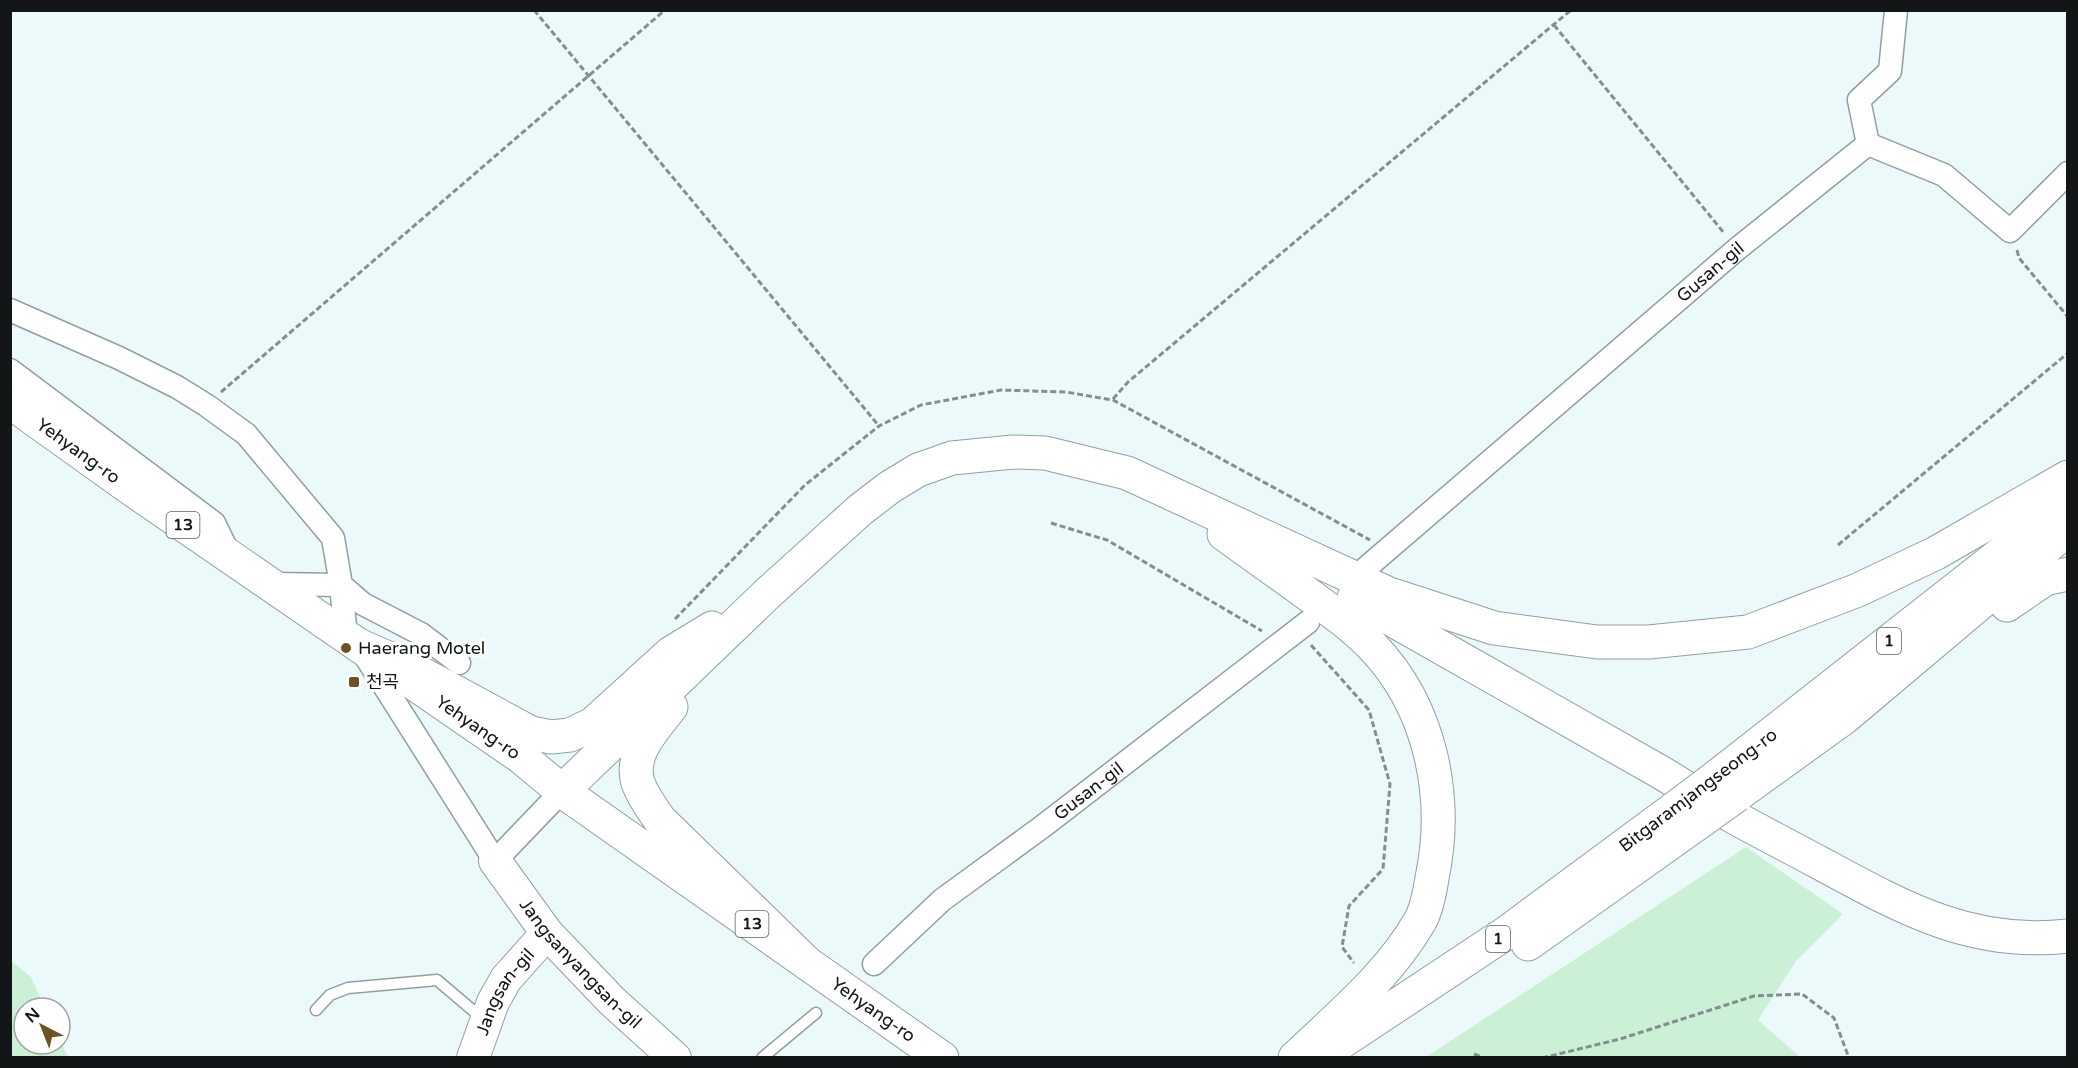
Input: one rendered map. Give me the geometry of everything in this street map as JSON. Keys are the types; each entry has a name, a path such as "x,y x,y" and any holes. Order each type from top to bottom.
{"main road":[{"name":"Yehyang-ro","path":"10,402 231,558 521,757 562,790 942,1058"},
{"path":"562,790 767,594 860,510 918,470 952,458 1013,452 1045,453 1127,472 1389,594 1494,628 1597,642 1649,642 1748,632 1858,590 1936,553 2067,477"},
{"path":"1165,490 1664,774 1732,816 1888,900 1917,913 1974,932 2042,939 2067,936"},
{"path":"1165,490 1350,626 1373,646 1395,673 1427,738 1437,781 1437,852 1422,919 1404,947 1373,984 1295,1058"},
{"name":"Bitgaramjangseong-ro","path":"1352,1058 1489,971 1724,788 2067,501"},
{"name":"Bitgaramjangseong-ro","path":"1724,788 1845,717 2067,529"},
{"path":"1845,717 2045,579 2067,574"},
{"path":"352,640 411,668 531,732 551,737 570,735 593,724 671,653 767,594"},
{"path":"767,594 646,737 638,760 638,781 660,820 808,964"},
{"name":"Bitgaramjangseong-ro","path":"1313,1058 1334,1047 1687,816"}],"street":[{"path":"1896,10 1890,72 1859,100 1868,144 1944,175 2010,231 2067,173"},
{"name":"Gusan-gil","path":"1366,568 1737,249 1868,144"},
{"path":"10,310 120,358 177,387 246,434 333,538 352,640 495,861 562,790"},
{"path":"10,370 214,523 231,558"},
{"path":"269,584 341,585 363,604 421,634 459,663"},
{"name":"Gusan-gil","path":"874,964 942,900 1295,632"},
{"name":"Jangsanyangsan-gil","path":"495,861 547,933 612,1001 675,1058"},
{"name":"Jangsan-gil","path":"473,1058 493,1002 506,979 547,933"}],"lane":[{"path":"316,1010 330,995 348,988 436,980 486,1022"},
{"path":"762,1058 816,1013"}],"path":[{"path":"534,10 879,426"},
{"path":"206,405 664,10"},
{"path":"1113,400 1128,382 1571,10"},
{"path":"1554,25 1737,249"},
{"path":"2010,231 2019,258 2067,316"},
{"path":"1838,545 2067,353"},
{"path":"670,625 805,485 879,426 921,405 1001,390 1066,392 1113,400 1364,536 1386,551"},
{"path":"1051,523 1107,540 1295,632 1322,656 1370,710 1390,784 1383,868 1349,906 1342,947 1354,963"},
{"path":"1542,1058 1620,1039 1754,996 1802,994 1834,1018 1849,1058"},
{"path":"1474,1054 1484,1058"}],"green space":[{"path":"1746,847 1843,914 1796,961 1758,1020 1800,1057 1426,1057"},
{"path":"10,960 31,977 40,996 12,996 12,1056 68,1057 11,1057"}],"place":[{"name":"Haerang Motel","path":"346,648"},
{"name":"천곡","path":"354,682"}]}
